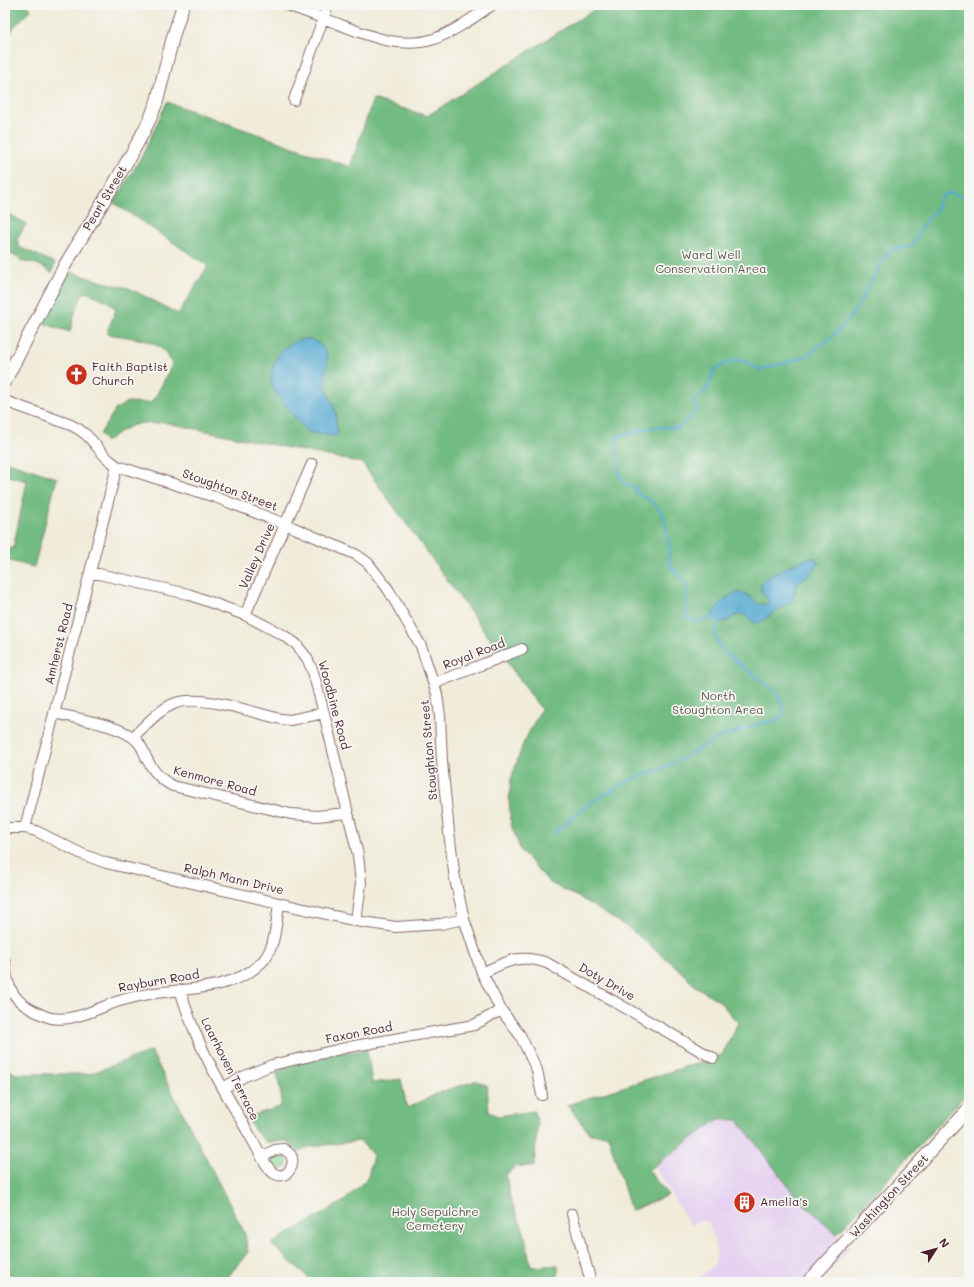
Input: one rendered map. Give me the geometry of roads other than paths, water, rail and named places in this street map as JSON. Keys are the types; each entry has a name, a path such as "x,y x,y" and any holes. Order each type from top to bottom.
{"main road":[{"name":"Pearl Street","path":"7,374 65,265 114,184 150,119 157,100 183,5"},
{"name":"Washington Street","path":"808,1282 969,1109"}],"street":[{"path":"287,5 367,35 390,41 412,42 433,39 458,28 492,5"},
{"path":"294,100 328,5"},
{"name":"Stoughton Street","path":"5,401 81,430 107,458 118,466 215,496 357,555 368,564 388,589 421,646 435,683 440,716 442,762 449,832 455,880 464,919 482,973 501,1010 520,1035 531,1056 537,1070 542,1096"},
{"name":"Valley Drive","path":"245,615 312,464"},
{"name":"Amherst Road","path":"25,828 118,466"},
{"name":"Woodbine Road","path":"90,572 188,594 245,615 283,635 296,644 307,658 313,672 324,713 358,855 360,884 356,921"},
{"name":"Royal Road","path":"435,683 522,649"},
{"path":"132,737 168,707 182,701 189,700 204,700 290,720 324,713"},
{"name":"Kenmore Road","path":"54,713 119,730 132,737 138,743 157,774 173,786 291,814 317,816 347,813"},
{"name":"Ralph Mann Drive","path":"5,828 25,828 50,837 82,854 106,863 356,921 396,927 441,924 464,919"},
{"name":"Rayburn Road","path":"5,962 9,988 18,1001 36,1012 52,1018 73,1016 147,994 214,985 246,974 261,963 269,953 279,903"},
{"name":"Doty Drive","path":"482,973 519,958 532,958 547,963 712,1058"},
{"name":"Laarhoven Terrace","path":"180,990 198,1040 262,1157"},
{"name":"Faxon Road","path":"223,1088 245,1076 272,1065 349,1047 474,1025 501,1010"},
{"path":"572,1214 591,1282"}],"water":[{"path":"303,339 318,343 323,348 328,358 326,386 336,414 338,434 336,436 309,432 305,429 288,410 271,384 273,366 278,355 286,347"},
{"path":"814,557 818,563 815,570 798,583 792,601 762,621 756,624 746,615 735,616 727,622 716,621 712,617 713,613 720,604 733,594 742,593 751,597 758,604 766,604 769,601 761,591 761,582 786,567"}],"waterway":[{"path":"553,834 588,805 629,781 672,764 723,736 776,720 782,716 782,704 776,694 767,684 730,657 721,647 716,636 716,629 719,622 712,617 696,621 687,617 688,586 670,566 670,548 664,516 654,503 635,492 636,487 626,484 620,478 616,437 654,427 679,428 698,408 693,402 707,389 714,370 728,362 742,360 760,370 804,357 829,339 845,324 853,314 885,257 891,250 896,248 906,248 914,244 922,226 936,210 940,199 944,195 949,193 969,198"}],"place":[{"name":"Faith Baptist Church","path":"76,374"},
{"name":"Amelia's","path":"744,1202"}],"park label":[{"name":"Ward Well Conservation Area","path":"711,262"},
{"name":"North Stoughton Area","path":"718,703"},
{"name":"Holy Sepulchre Cemetery","path":"435,1219"}]}
